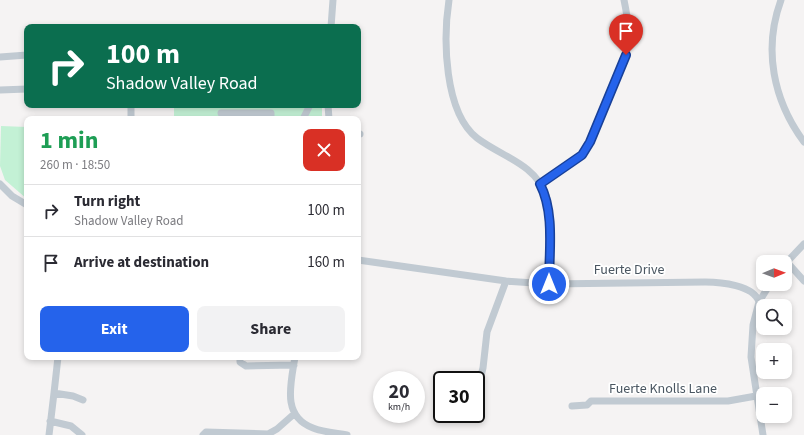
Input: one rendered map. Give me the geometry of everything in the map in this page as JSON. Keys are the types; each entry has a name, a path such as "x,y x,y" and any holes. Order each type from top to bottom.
{"street":[{"path":"331,24 333,0"},
{"path":"449,0 445,45 454,102 460,118 468,129 478,139 523,164 532,172 546,195 548,208 549,284"},
{"path":"540,184 582,155 590,142 626,55 629,40 624,0"},
{"path":"781,0 773,28 771,51 773,73 783,107 804,142"},
{"path":"0,57 24,55"},
{"path":"0,90 24,89"},
{"path":"221,113 271,112 271,116"},
{"path":"0,184 12,196 24,203"},
{"path":"792,257 804,244"},
{"name":"Fuerte Drive","path":"361,260 506,281 549,284 586,282 717,282 746,289 756,296 758,299"},
{"path":"792,269 804,281"},
{"path":"482,371 487,332 506,281"},
{"path":"756,315 751,336 751,357 756,396"},
{"path":"49,435 58,360"},
{"path":"240,360 241,364 246,366 294,361 289,393 290,404 294,414 303,423 313,429 347,435"},
{"path":"54,393 73,396 83,400"},
{"name":"Fuerte Knolls Lane","path":"572,406 587,405 591,401 728,401 756,396"},
{"path":"203,435 206,432 268,434 277,429 294,414"},
{"path":"50,421 71,426 82,435"},
{"path":"761,423 763,435"}],"green space":[{"path":"174,108 322,108 322,116 174,116"},
{"path":"1,126 24,127 24,196 5,180 0,166"}],"route":[{"path":"549,284 548,208 546,195 540,184 582,155 590,142 626,55"}]}
